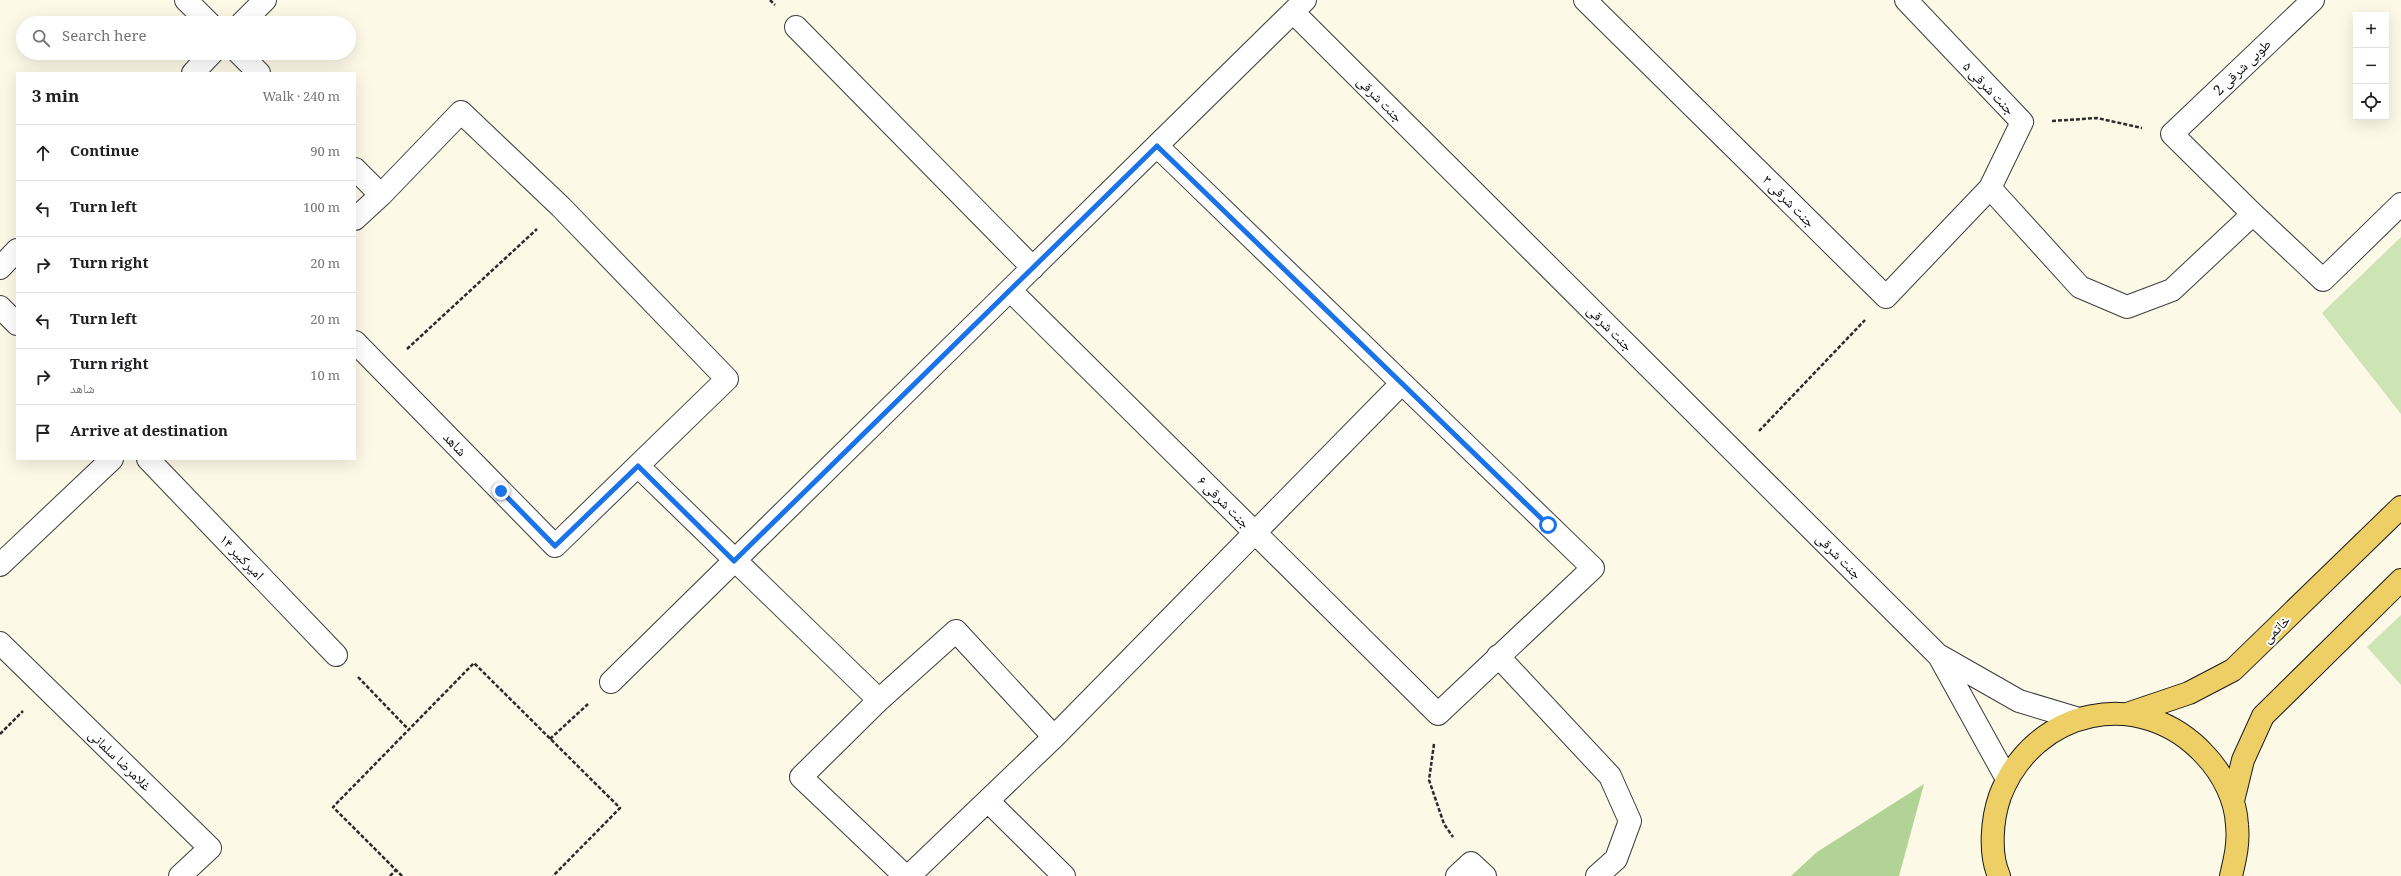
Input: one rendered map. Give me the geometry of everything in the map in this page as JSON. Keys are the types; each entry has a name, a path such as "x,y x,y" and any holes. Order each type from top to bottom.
{"main road":[{"name":"خاتمی","path":"2127,714 2189,693 2233,670 2401,507"},
{"path":"2232,801 2243,760 2263,716 2401,580"},
{"path":"1998,875 1993,841 1996,809 2007,779 2026,752 2050,732 2079,719 2103,714 2127,714 2162,723 2193,741 2217,768 2232,801 2237,824 2238,848 2231,876"}],"street":[{"path":"186,0 202,16"},
{"path":"249,16 265,0"},
{"name":"جنت شرقی ۳","path":"1585,0 1886,297"},
{"name":"جنت شرقی ۵","path":"1906,0 2022,122 1990,188"},
{"name":"طوبی شرقی 2","path":"2172,134 2312,0"},
{"path":"611,682 1299,6"},
{"name":"جنت شرقی","path":"1299,6 1737,454 1939,656"},
{"path":"796,27 1033,268"},
{"path":"193,72 205,60"},
{"path":"246,60 258,72"},
{"path":"356,218 381,195 461,112 561,207 727,379 638,466 734,561 879,700"},
{"path":"2172,134 2253,214 2323,280 2401,204"},
{"path":"1157,146 1593,568 1438,714"},
{"path":"356,170 381,195"},
{"path":"1886,297 1990,188 2080,287 2126,307 2172,290 2253,214"},
{"path":"0,268 16,251"},
{"name":"جنت شرقی ۶","path":"1010,290 1438,714"},
{"path":"0,307 16,323"},
{"name":"شاهد","path":"356,343 555,546 638,466"},
{"path":"909,876 1054,736 1402,383"},
{"path":"0,565 111,460"},
{"name":"امیرکبیر ۱۴","path":"149,460 336,656"},
{"path":"905,876 801,777 879,700 956,631 1054,736"},
{"name":"غلامرضا سلمانی","path":"0,643 210,848 180,876"},
{"path":"1498,656 1610,776 1630,821 1616,859 1597,876"},
{"path":"1939,656 2019,701 2079,719"},
{"path":"1939,656 2007,779"},
{"path":"988,801 1064,876"},
{"path":"2238,848 2239,876"}],"path":[{"path":"2022,122 2097,118 2172,134"},
{"path":"384,371 561,207"},
{"path":"1737,454 1886,297"},
{"path":"336,656 409,730"},
{"path":"402,876 333,807 474,664 620,808 552,876"},
{"path":"550,739 611,682"},
{"path":"1438,714 1429,780 1444,824 1471,872"},
{"path":"390,876 396,870"}],"green space":[{"path":"2401,237 2401,414 2322,313"},
{"path":"2401,615 2401,685 2367,647"},
{"path":"1924,784 1899,876 1791,876 1817,852"}],"route":[{"path":"501,491 555,546 638,466 734,561 1157,146 1548,525"}]}
